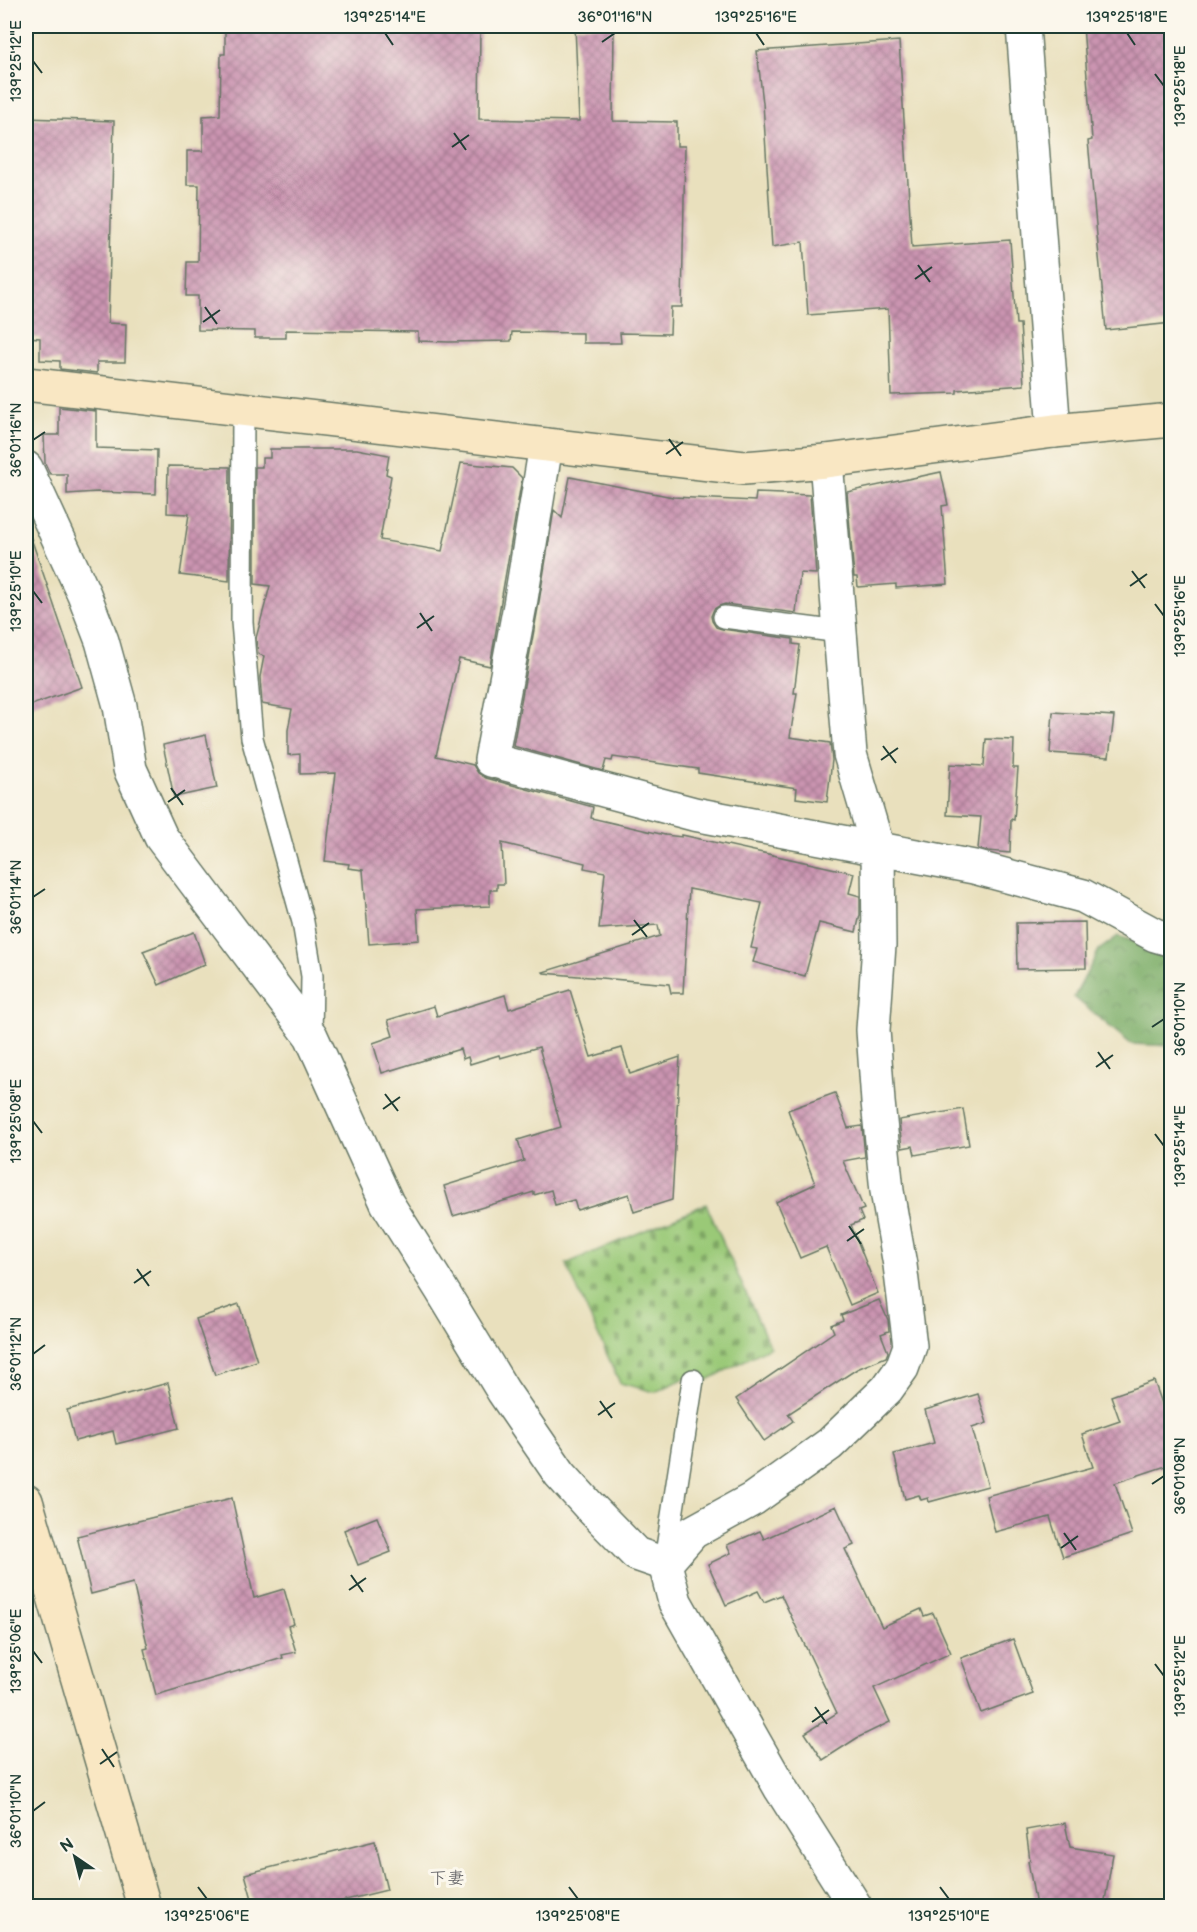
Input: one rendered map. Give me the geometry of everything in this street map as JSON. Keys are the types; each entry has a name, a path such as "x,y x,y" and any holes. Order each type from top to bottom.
{"street":[{"path":"1023,26 1054,431"},
{"path":"26,384 744,468 826,461 1054,431 1172,420"},
{"path":"546,446 520,605 491,760 694,814 974,867 1083,896 1155,935 1172,940"},
{"path":"665,1564 693,1532 753,1499 830,1444 887,1389 902,1368 910,1346 900,1265 887,1191 873,1030 879,945 878,849 850,754 826,461"},
{"path":"26,468 84,594 102,641 120,706 130,769 161,837 311,1036 387,1203 503,1391 560,1474 636,1554 665,1564"},
{"path":"26,1501 144,1906"},
{"path":"665,1564 675,1602 781,1789 855,1906"}],"lane":[{"path":"243,410 242,622 252,738 303,922 312,976 311,1036"},
{"path":"724,617 840,632"},
{"path":"665,1564 693,1380"}],"green space":[{"path":"1118,936 1171,954 1171,1046 1131,1044 1074,997 1099,950"},
{"path":"706,1204 770,1347 706,1381 701,1371 655,1392 620,1383 566,1264"}],"building":[{"path":"225,26 480,26 479,119 579,121 575,26 614,26 613,121 677,122 677,146 685,146 682,307 671,307 670,334 620,333 621,343 583,343 583,333 512,332 511,341 449,342 418,341 418,332 286,330 286,338 255,338 255,331 198,330 198,296 186,296 187,262 198,262 199,185 187,185 187,151 203,151 203,116 220,115 221,54 225,54"},
{"path":"1083,26 1172,26 1172,323 1106,330 1088,141 1092,140"},
{"path":"899,41 912,247 1010,240 1016,324 1020,324 1024,385 957,390 957,393 891,395 888,309 808,315 803,242 772,247 763,103 757,51"},
{"path":"26,118 114,121 108,323 126,324 125,362 97,362 97,373 60,369 60,361 40,360 40,338 26,337"},
{"path":"59,407 96,411 96,448 157,450 156,494 97,492 67,494 67,474 50,474 45,463 44,435 59,435"},
{"path":"270,449 357,449 389,455 386,474 391,476 380,540 442,551 461,463 512,468 522,478 490,666 459,659 436,756 473,765 478,773 486,778 593,807 591,818 665,835 682,837 682,835 854,873 849,893 860,896 860,915 856,932 819,923 805,976 753,962 757,949 751,948 762,903 689,889 683,993 671,993 669,984 544,973 660,936 658,925 599,929 605,872 584,868 585,863 502,843 504,884 497,884 497,890 490,890 490,906 417,909 419,940 369,944 363,870 348,868 349,864 325,861 336,773 300,774 300,754 288,755 288,730 292,709 262,704 260,677 264,656 258,654 256,638 270,586 255,584 255,467 262,467 262,458 270,458"},
{"path":"168,466 230,467 229,581 180,575 189,514 167,513"},
{"path":"941,472 948,505 942,506 948,584 896,588 896,584 858,587 857,577 854,577 847,492"},
{"path":"570,477 673,497 755,501 756,493 810,495 816,574 800,573 796,613 725,604 714,609 711,616 716,627 722,629 793,639 793,644 800,645 794,693 797,693 790,737 830,743 832,760 827,802 796,798 797,788 698,773 698,769 613,757 612,761 606,760 603,771 513,746 554,510 562,518"},
{"path":"31,538 82,687 26,707 26,539"},
{"path":"1053,712 1114,716 1109,757 1050,753"},
{"path":"206,735 217,788 174,797 163,745"},
{"path":"986,739 1014,740 1013,768 1018,768 1014,820 1011,819 1010,853 978,849 981,817 947,815 950,764 984,766"},
{"path":"1085,922 1086,968 1017,969 1016,923"},
{"path":"194,932 205,964 159,985 143,951"},
{"path":"570,990 591,1057 622,1048 630,1074 680,1057 672,1200 634,1212 629,1194 577,1210 574,1200 555,1205 551,1190 534,1195 534,1192 453,1216 444,1186 524,1161 518,1140 561,1127 539,1047 500,1058 499,1055 470,1064 468,1057 463,1059 460,1049 382,1073 373,1043 393,1036 388,1020 434,1006 437,1016 505,995 509,1009"},
{"path":"835,1093 848,1128 862,1126 865,1157 843,1161 864,1209 859,1211 863,1220 851,1225 878,1293 850,1305 826,1247 800,1258 776,1202 815,1184 788,1110"},
{"path":"963,1109 969,1145 915,1155 913,1146 902,1148 899,1120"},
{"path":"879,1300 888,1320 889,1331 881,1334 888,1352 886,1357 857,1369 788,1414 793,1421 764,1441 736,1399 834,1332 831,1325 843,1320 841,1315"},
{"path":"239,1304 257,1361 215,1375 196,1319"},
{"path":"1154,1381 1163,1406 1172,1404 1172,1464 1115,1483 1132,1534 1063,1557 1050,1517 995,1532 986,1496 1093,1467 1082,1434 1120,1421 1111,1396"},
{"path":"168,1383 179,1428 116,1444 113,1431 75,1441 67,1410"},
{"path":"978,1394 987,1423 972,1428 988,1486 929,1502 928,1498 921,1500 919,1495 905,1499 894,1454 934,1443 925,1410"},
{"path":"232,1498 254,1598 284,1589 294,1624 288,1626 296,1652 282,1655 283,1658 156,1695 144,1649 148,1648 133,1583 91,1594 77,1536"},
{"path":"836,1506 854,1545 845,1549 882,1627 921,1609 924,1616 933,1613 951,1653 874,1688 890,1722 857,1738 823,1760 805,1733 837,1713 781,1595 764,1602 758,1591 726,1605 708,1564 731,1553 727,1545 760,1531 764,1539"},
{"path":"377,1517 391,1552 358,1565 344,1530"},
{"path":"1013,1639 1033,1694 981,1713 961,1658"},
{"path":"1065,1823 1070,1847 1113,1854 1104,1906 1036,1906 1028,1861 1030,1860 1026,1830"},
{"path":"375,1841 387,1890 321,1906 254,1906 245,1874"}],"district":[{"name":"下妻","path":"447,1878"}]}
